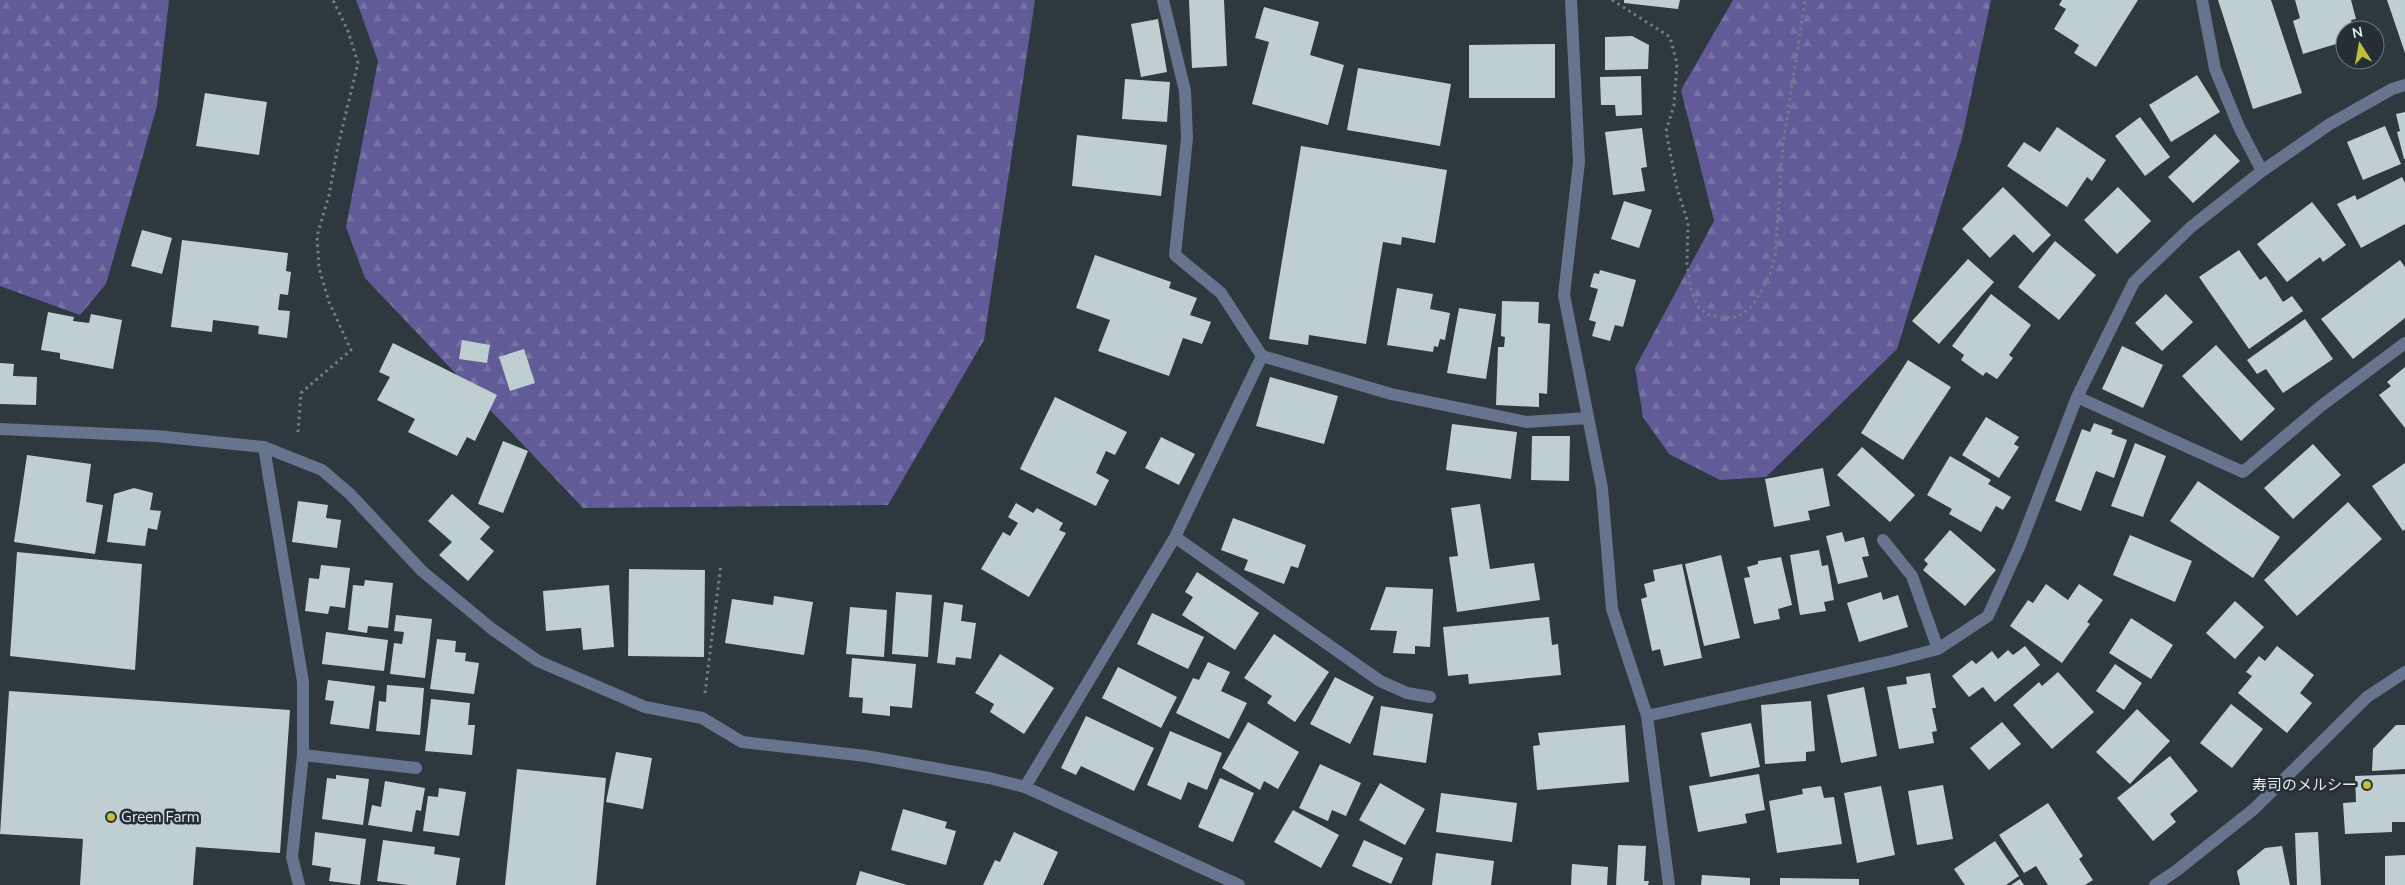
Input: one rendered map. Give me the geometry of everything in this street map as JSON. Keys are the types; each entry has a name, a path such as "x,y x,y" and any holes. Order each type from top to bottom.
{"street":[{"path":"1163,0 1185,91 1187,138 1174,255 1221,293 1262,356 1391,394 1526,422 1588,418"},
{"path":"1571,0 1579,162 1564,295 1602,488 1612,609 1647,716 1669,885"},
{"path":"2202,0 2215,69 2239,126 2262,171"},
{"path":"1647,716 1938,649 1988,616 2020,545 2076,397 2134,282 2190,227 2262,171 2330,124 2392,90 2405,85"},
{"path":"2076,397 2243,472 2321,406 2405,343"},
{"path":"1025,787 1175,537 1262,356"},
{"path":"0,429 156,436 264,447 322,470 350,494 422,571 492,629 538,661 645,706 702,718 742,742 866,756 989,778 1025,787 1239,885"},
{"path":"264,447 303,682 303,755 292,858 299,885"},
{"path":"1175,537 1380,682 1407,693 1430,697"},
{"path":"1883,540 1912,576 1938,649"},
{"path":"2155,885 2176,871 2254,809 2367,697 2405,672"},
{"path":"303,755 416,768"}],"path":[{"path":"297,460 301,394 351,350 329,302 319,268 317,244 317,236 329,195 338,146 358,63 348,31 333,0"},
{"path":"1612,0 1670,37 1677,64 1674,105 1666,131 1676,188 1688,222 1687,264 1692,293 1699,308 1710,316 1723,318 1738,316 1751,307 1770,274 1777,241 1783,144 1805,0"},
{"path":"702,718 721,564"}],"green space":[{"path":"0,0 169,0 157,106 106,284 80,315 0,286"},
{"path":"356,0 1035,0 984,340 888,505 583,508 365,278 346,227 378,61"},
{"path":"1733,0 1991,0 1962,138 1897,349 1766,477 1720,480 1669,454 1643,417 1635,368 1714,221 1681,90"}],"building":[{"path":"1189,0 1224,0 1227,66 1192,68"},
{"path":"1624,0 1680,0 1678,9 1624,3"},
{"path":"2062,0 2138,0 2096,67 2074,53 2079,45 2054,29 2066,9 2059,5"},
{"path":"2218,0 2271,0 2302,93 2253,109"},
{"path":"2295,0 2351,0 2356,19 2335,20 2335,44 2303,54 2293,21 2300,18"},
{"path":"2387,0 2405,0 2405,53"},
{"path":"1264,7 1319,22 1310,55 1344,65 1328,125 1252,104 1269,42 1255,38"},
{"path":"1158,19 1167,72 1141,77 1131,24"},
{"path":"1632,36 1649,45 1648,69 1605,70 1605,37"},
{"path":"1555,44 1555,98 1469,98 1469,45"},
{"path":"1358,68 1451,84 1440,146 1347,130"},
{"path":"2197,75 2220,112 2171,142 2149,105"},
{"path":"1641,76 1642,115 1616,116 1615,105 1601,105 1600,77"},
{"path":"1125,79 1170,82 1167,122 1122,119"},
{"path":"205,93 267,102 259,155 196,146"},
{"path":"2405,112 2404,159 2397,132 2400,131 2396,114"},
{"path":"2140,117 2170,157 2145,176 2115,136"},
{"path":"2385,126 2401,164 2363,180 2347,142"},
{"path":"2057,127 2106,160 2092,181 2087,177 2067,207 2007,166 2024,142 2040,152"},
{"path":"1642,128 1647,167 1641,168 1645,191 1613,195 1605,132"},
{"path":"2215,134 2240,161 2193,203 2168,177"},
{"path":"1077,135 1167,145 1161,196 1072,186"},
{"path":"1301,146 1447,170 1435,243 1402,237 1401,245 1383,242 1366,344 1309,335 1308,345 1269,339"},
{"path":"2402,177 2405,183 2405,224 2361,248 2337,204 2355,195 2357,200"},
{"path":"2003,187 2051,235 2033,253 2014,234 1990,258 1962,229"},
{"path":"2118,187 2151,221 2117,254 2084,220"},
{"path":"1624,201 1652,210 1639,248 1611,239"},
{"path":"2312,202 2346,245 2323,262 2320,257 2287,282 2257,244"},
{"path":"142,230 172,238 162,274 131,266"},
{"path":"182,240 288,253 286,271 291,272 288,295 280,294 278,310 290,311 287,338 258,334 259,326 213,320 212,332 171,327"},
{"path":"2055,241 2096,275 2059,320 2018,287"},
{"path":"2239,250 2260,280 2266,276 2283,302 2292,296 2303,311 2249,349 2199,277"},
{"path":"1095,255 1171,282 1169,288 1197,298 1190,315 1211,322 1202,344 1183,338 1169,376 1098,351 1110,320 1076,308"},
{"path":"1968,259 1994,282 1939,344 1912,321"},
{"path":"2400,260 2405,267 2405,318 2353,359 2321,319"},
{"path":"1600,270 1636,280 1623,327 1615,325 1610,341 1592,336 1596,322 1589,320 1598,289 1590,287 1594,273 1599,274"},
{"path":"1397,288 1433,294 1430,309 1450,313 1445,340 1440,339 1438,347 1434,346 1433,352 1387,345"},
{"path":"1991,294 2031,325 2009,355 2013,358 1997,379 1986,372 1983,376 1961,360 1964,355 1952,346"},
{"path":"2166,294 2193,322 2162,351 2135,323"},
{"path":"1502,301 1539,302 1538,323 1550,324 1547,394 1539,393 1539,407 1496,405 1498,347 1504,347 1505,337 1501,336"},
{"path":"1459,308 1496,314 1486,379 1447,373"},
{"path":"48,312 74,317 73,321 89,323 91,314 122,320 113,369 60,359 60,353 41,350"},
{"path":"2305,319 2333,359 2283,393 2266,369 2257,374 2247,360"},
{"path":"462,340 490,345 487,363 459,359"},
{"path":"393,343 497,395 475,441 467,437 457,456 408,432 415,419 377,400 390,377 379,372"},
{"path":"2216,345 2275,409 2241,441 2182,376"},
{"path":"2122,346 2163,365 2143,408 2102,389"},
{"path":"524,349 535,383 510,391 499,357"},
{"path":"1908,360 1951,387 1903,460 1861,433"},
{"path":"0,363 14,364 13,376 37,377 36,405 0,404"},
{"path":"2405,367 2405,428 2379,395 2391,386 2387,382"},
{"path":"1270,377 1338,396 1324,444 1256,426"},
{"path":"1055,397 1127,432 1115,455 1106,451 1096,473 1109,480 1096,506 1020,469"},
{"path":"1986,417 2019,437 2014,444 2019,447 1999,478 1962,455"},
{"path":"2094,423 2113,430 2111,434 2127,440 2114,478 2096,471 2081,511 2055,501 2082,429 2090,432"},
{"path":"1452,424 1517,432 1511,479 1446,470"},
{"path":"1532,436 1570,436 1569,481 1531,480"},
{"path":"1161,437 1195,454 1179,485 1145,468"},
{"path":"503,441 528,451 503,513 478,504"},
{"path":"2135,443 2166,456 2143,517 2111,506"},
{"path":"2313,444 2341,475 2293,519 2264,488"},
{"path":"1862,447 1915,495 1890,522 1837,475"},
{"path":"27,455 91,464 86,502 103,505 95,554 14,542"},
{"path":"1950,456 1991,480 1988,484 2011,497 2003,510 1996,506 1981,532 1949,514 1952,509 1927,495"},
{"path":"2405,463 2405,529 2403,531 2372,486"},
{"path":"1823,468 1830,506 1808,511 1810,520 1774,527 1765,479"},
{"path":"2198,481 2280,537 2253,578 2170,521"},
{"path":"134,488 153,493 150,510 161,511 157,530 148,528 145,546 107,542 114,494"},
{"path":"452,494 490,527 480,539 494,551 468,581 439,555 452,542 428,521"},
{"path":"298,501 328,505 326,518 341,520 337,548 292,542"},
{"path":"2348,502 2382,539 2297,616 2264,580"},
{"path":"1016,503 1033,513 1037,508 1063,523 1059,530 1066,533 1029,597 981,569 1003,532 1010,536 1018,523 1008,517"},
{"path":"1480,504 1490,569 1534,563 1540,600 1457,612 1449,557 1458,556 1451,508"},
{"path":"1233,518 1306,545 1298,568 1291,566 1284,584 1244,570 1248,560 1221,550"},
{"path":"1950,530 1996,570 1965,606 1923,570 1928,564 1924,560"},
{"path":"1842,532 1845,542 1864,537 1869,556 1862,557 1868,577 1838,584 1826,536"},
{"path":"2130,535 2192,561 2175,602 2113,575"},
{"path":"1819,550 1822,566 1828,565 1834,600 1824,602 1826,611 1800,615 1790,555"},
{"path":"17,552 142,564 135,670 10,656"},
{"path":"1721,555 1740,638 1704,646 1685,564"},
{"path":"1781,557 1792,605 1778,609 1780,619 1754,624 1744,578 1750,577 1747,567 1758,564 1758,561"},
{"path":"1682,564 1702,658 1664,666 1660,649 1652,651 1641,599 1647,597 1644,584 1655,581 1653,570"},
{"path":"321,565 350,568 345,608 330,606 328,614 305,611 309,578 319,579"},
{"path":"629,569 705,570 704,657 628,656"},
{"path":"1197,572 1259,613 1235,650 1182,615 1193,597 1185,592"},
{"path":"365,580 393,583 388,628 368,626 367,633 348,630 353,585 364,586"},
{"path":"2046,584 2068,600 2079,584 2103,600 2087,622 2090,624 2062,663 2010,626 2028,600 2033,603"},
{"path":"609,585 614,647 583,650 581,628 546,631 543,591"},
{"path":"1386,587 1433,589 1430,647 1415,646 1415,654 1393,653 1397,631 1370,630"},
{"path":"896,592 932,595 928,657 892,654"},
{"path":"1881,592 1883,600 1898,595 1908,627 1859,642 1847,603"},
{"path":"774,596 813,602 804,655 725,643 732,599 773,605"},
{"path":"2235,601 2264,627 2235,659 2206,633"},
{"path":"944,602 963,605 961,621 976,623 971,659 956,657 955,665 937,663"},
{"path":"850,607 887,610 884,657 846,654"},
{"path":"1152,613 1204,637 1188,669 1137,644"},
{"path":"396,615 432,619 425,678 390,674 394,643 402,644 404,632 394,631"},
{"path":"1549,617 1552,645 1558,644 1561,675 1469,684 1468,674 1448,676 1443,627"},
{"path":"2131,618 2173,645 2151,679 2109,653"},
{"path":"326,632 388,640 384,671 322,664"},
{"path":"1274,634 1329,672 1295,722 1267,703 1272,696 1244,678"},
{"path":"437,639 456,641 455,652 466,653 465,661 479,663 474,694 430,689"},
{"path":"2025,646 2040,665 1995,702 1983,687 1969,697 1952,676 1972,660 1976,664 1992,651 1998,659 2008,650 2013,655"},
{"path":"2277,646 2314,675 2300,693 2312,703 2287,733 2238,693 2252,676 2246,672 2259,656 2265,661"},
{"path":"1000,654 1054,688 1024,734 990,712 994,704 975,693"},
{"path":"852,658 916,664 912,708 890,706 890,716 862,713 863,698 849,697"},
{"path":"1208,662 1230,672 1221,691 1247,703 1229,739 1176,713 1193,678 1199,680"},
{"path":"2115,664 2142,683 2124,710 2096,691"},
{"path":"1118,667 1177,697 1161,728 1102,698"},
{"path":"2058,672 2094,712 2052,749 2013,705 2039,682 2042,686"},
{"path":"1930,673 1936,708 1932,708 1937,731 1932,732 1934,743 1899,749 1887,687 1907,684 1906,677"},
{"path":"1335,677 1374,697 1350,744 1310,724"},
{"path":"328,680 375,686 369,729 330,724 334,701 325,700"},
{"path":"387,685 424,688 420,735 376,731 379,701 386,702"},
{"path":"1864,687 1877,756 1841,763 1827,695"},
{"path":"9,691 290,710 280,853 196,847 193,885 80,885 83,839 0,834"},
{"path":"431,699 470,703 468,725 475,725 472,755 425,751"},
{"path":"1811,701 1815,751 1806,752 1806,761 1765,764 1761,705"},
{"path":"2231,704 2263,729 2232,768 2200,743"},
{"path":"1381,706 1433,714 1426,763 1373,755"},
{"path":"2137,709 2170,741 2130,784 2096,752"},
{"path":"1086,716 1154,748 1134,791 1081,766 1076,775 1061,768"},
{"path":"1248,722 1299,752 1278,789 1264,781 1260,790 1222,768"},
{"path":"2002,722 2021,744 1989,770 1970,748"},
{"path":"1751,723 1760,767 1710,777 1701,733"},
{"path":"1625,725 1629,782 1537,790 1533,746 1540,745 1538,733"},
{"path":"2396,725 2405,725 2405,769 2372,771 2373,749"},
{"path":"1170,731 1222,753 1207,790 1188,782 1181,800 1147,785"},
{"path":"616,752 652,758 643,809 606,802"},
{"path":"2170,756 2198,791 2170,814 2176,822 2153,841 2117,798"},
{"path":"1320,764 1361,783 1346,816 1332,810 1328,821 1299,808"},
{"path":"517,769 606,778 596,885 505,885"},
{"path":"1759,774 1765,810 1745,814 1747,823 1698,832 1689,786"},
{"path":"2405,774 2405,822 2392,822 2392,832 2345,834 2343,803 2356,802 2355,776"},
{"path":"336,775 369,779 363,825 322,819 327,778 336,779"},
{"path":"1220,778 1254,793 1233,842 1198,827"},
{"path":"385,781 425,788 421,811 416,810 412,832 368,825 372,805 381,807"},
{"path":"1380,783 1425,809 1405,845 1359,820"},
{"path":"1943,785 1953,839 1917,845 1908,791"},
{"path":"1821,786 1824,798 1834,797 1842,844 1777,853 1769,801 1803,794 1802,789"},
{"path":"1881,786 1895,855 1857,863 1844,793"},
{"path":"439,788 466,792 459,836 423,831 428,796 438,797"},
{"path":"1441,793 1517,803 1512,842 1436,832"},
{"path":"2048,803 2083,856 2079,859 2093,880 2085,885 2048,885 2036,866 2024,873 1999,835"},
{"path":"903,809 947,822 945,828 956,831 946,865 891,850"},
{"path":"1293,810 1339,835 1321,868 1274,842"},
{"path":"315,832 366,839 360,885 329,881 331,868 312,865"},
{"path":"1014,832 1058,852 1043,885 983,885 995,860 1000,862"},
{"path":"2318,832 2321,885 2297,885 2295,833"},
{"path":"383,840 435,847 434,854 460,858 456,885 408,885 377,881"},
{"path":"1364,840 1403,858 1391,884 1352,866"},
{"path":"1995,841 2019,876 2006,885 1965,885 1954,869"},
{"path":"1618,845 1646,846 1644,881 1649,881 1648,885 1616,885"},
{"path":"2282,846 2290,885 2240,885 2237,871 2265,848"},
{"path":"1436,853 1494,861 1491,885 1432,885"},
{"path":"2405,855 2405,885 2385,885 2385,856"},
{"path":"1572,864 1608,867 1607,885 1571,885"},
{"path":"860,871 907,885 856,885"},
{"path":"1702,875 1750,878 1750,885 1701,885"},
{"path":"1780,878 1859,879 1859,885 1780,885"},
{"path":"2020,879 2024,885 2011,885"}],"place":[{"name":"寿司のメルシー","path":"2367,785"},
{"name":"Green Farm","path":"111,817"}]}
